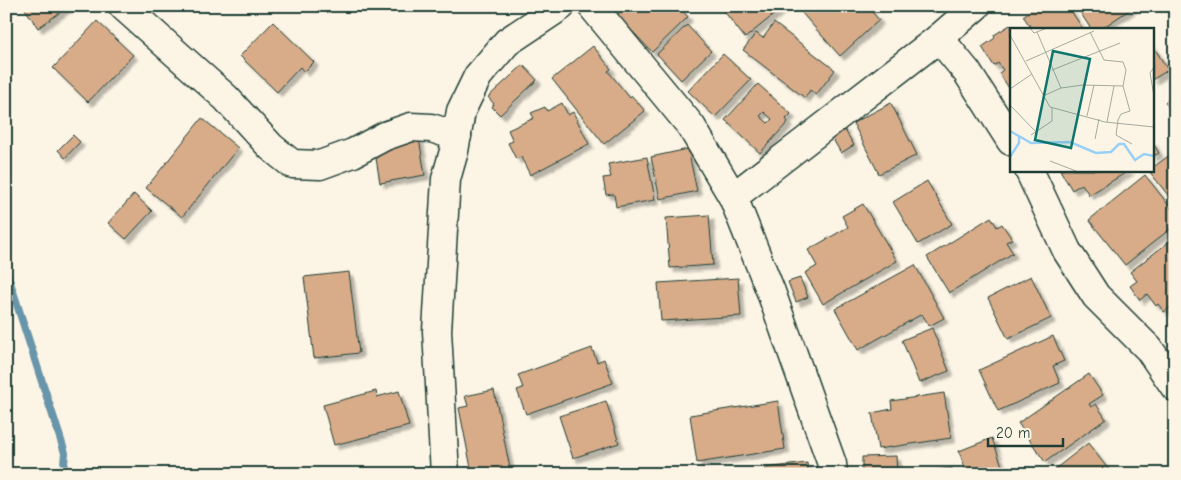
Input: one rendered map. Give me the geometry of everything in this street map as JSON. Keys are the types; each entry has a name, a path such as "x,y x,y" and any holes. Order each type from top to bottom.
{"street":[{"path":"123,6 226,98 271,147 292,164 320,165 353,153 384,136 411,127 431,128 457,136"},
{"path":"446,474 437,331 446,179 457,136 461,110 478,76 507,42 561,6"},
{"path":"592,6 691,126 733,197 771,292 832,464 833,474"},
{"path":"733,197 939,38 976,6"},
{"path":"939,38 966,72 1010,139"},
{"path":"1029,171 1067,251 1096,296 1149,349 1175,387"}],"building":[{"path":"23,6 69,6 38,28"},
{"path":"626,6 678,6 688,17 652,52 617,15"},
{"path":"720,6 781,6 782,8 745,38"},
{"path":"807,6 867,6 879,20 840,56 801,12"},
{"path":"1037,6 1068,6 1082,28 1031,28 1023,16"},
{"path":"1076,6 1135,6 1102,28 1090,28"},
{"path":"97,21 133,55 88,102 53,68"},
{"path":"273,22 314,62 304,72 300,67 277,92 240,56"},
{"path":"774,23 835,70 816,95 810,90 805,98 743,50 756,33 763,38"},
{"path":"687,25 711,51 681,80 657,54"},
{"path":"1010,25 1012,28 1010,28 1010,90 999,73 1003,70 998,63 994,66 982,47 995,38 994,35"},
{"path":"593,46 611,69 608,71 630,98 632,96 645,111 604,144 552,79"},
{"path":"1154,47 1168,70 1154,79"},
{"path":"723,54 751,80 715,117 688,91"},
{"path":"523,65 537,80 500,115 492,107 494,104 488,97"},
{"path":"758,84 791,114 786,119 788,122 760,153 725,120","holes":["764,112 772,119 768,123 760,116"]},
{"path":"1175,96 1175,117 1165,102"},
{"path":"562,103 568,115 573,112 589,144 530,175 521,157 516,159 508,143 513,141 508,130 534,118 531,113 545,107 547,111"},
{"path":"891,103 917,155 879,174 853,123"},
{"path":"202,118 238,148 182,217 146,188"},
{"path":"843,127 854,145 841,153 830,134"},
{"path":"73,135 80,142 65,158 58,150"},
{"path":"419,138 425,175 380,183 374,146"},
{"path":"1154,144 1159,153 1154,156"},
{"path":"688,149 697,191 660,199 651,157"},
{"path":"1171,154 1175,159 1175,204 1149,171 1154,171 1154,167"},
{"path":"647,157 655,200 616,207 614,194 606,195 603,178 611,177 608,164"},
{"path":"1061,171 1128,171 1089,195 1082,184 1072,190"},
{"path":"1145,175 1175,213 1175,225 1125,265 1089,220"},
{"path":"927,181 952,224 918,244 893,202"},
{"path":"134,194 152,211 126,239 108,223"},
{"path":"863,204 897,261 823,304 805,273 817,266 808,250 848,227 842,216"},
{"path":"709,215 713,265 670,268 666,218"},
{"path":"991,217 997,227 1002,224 1012,239 1006,242 1013,253 949,293 927,257"},
{"path":"1175,237 1175,304 1164,312 1158,304 1156,306 1147,294 1140,300 1130,286 1137,281 1130,272"},
{"path":"915,265 944,318 929,326 922,314 858,350 835,309"},
{"path":"349,272 359,353 314,358 304,277"},
{"path":"1031,276 1051,318 1008,339 988,298"},
{"path":"738,278 741,316 661,321 658,283"},
{"path":"800,278 808,297 796,302 788,282"},
{"path":"932,328 949,371 919,383 902,340"},
{"path":"1053,336 1064,361 1053,366 1060,383 998,411 979,370"},
{"path":"592,348 597,362 604,359 613,383 526,414 517,390 523,388 518,375"},
{"path":"1089,374 1103,395 1089,404 1091,407 1096,404 1106,419 1045,462 1018,423"},
{"path":"494,390 511,473 481,474 480,467 471,468 459,408 468,406 465,396"},
{"path":"376,391 377,397 399,391 409,426 334,445 323,405"},
{"path":"944,393 951,438 878,449 872,413 892,409 891,401"},
{"path":"606,401 619,443 573,458 559,416"},
{"path":"778,401 785,449 697,463 690,415"},
{"path":"992,438 1005,474 967,474 959,451"},
{"path":"1088,443 1112,474 1059,474 1055,469"},
{"path":"896,456 897,474 862,474 862,457"},
{"path":"807,463 808,474 765,474 765,468"},
{"path":"952,468 952,474 905,474"}],"waterway":[{"path":"6,270 65,453 63,474"}]}
